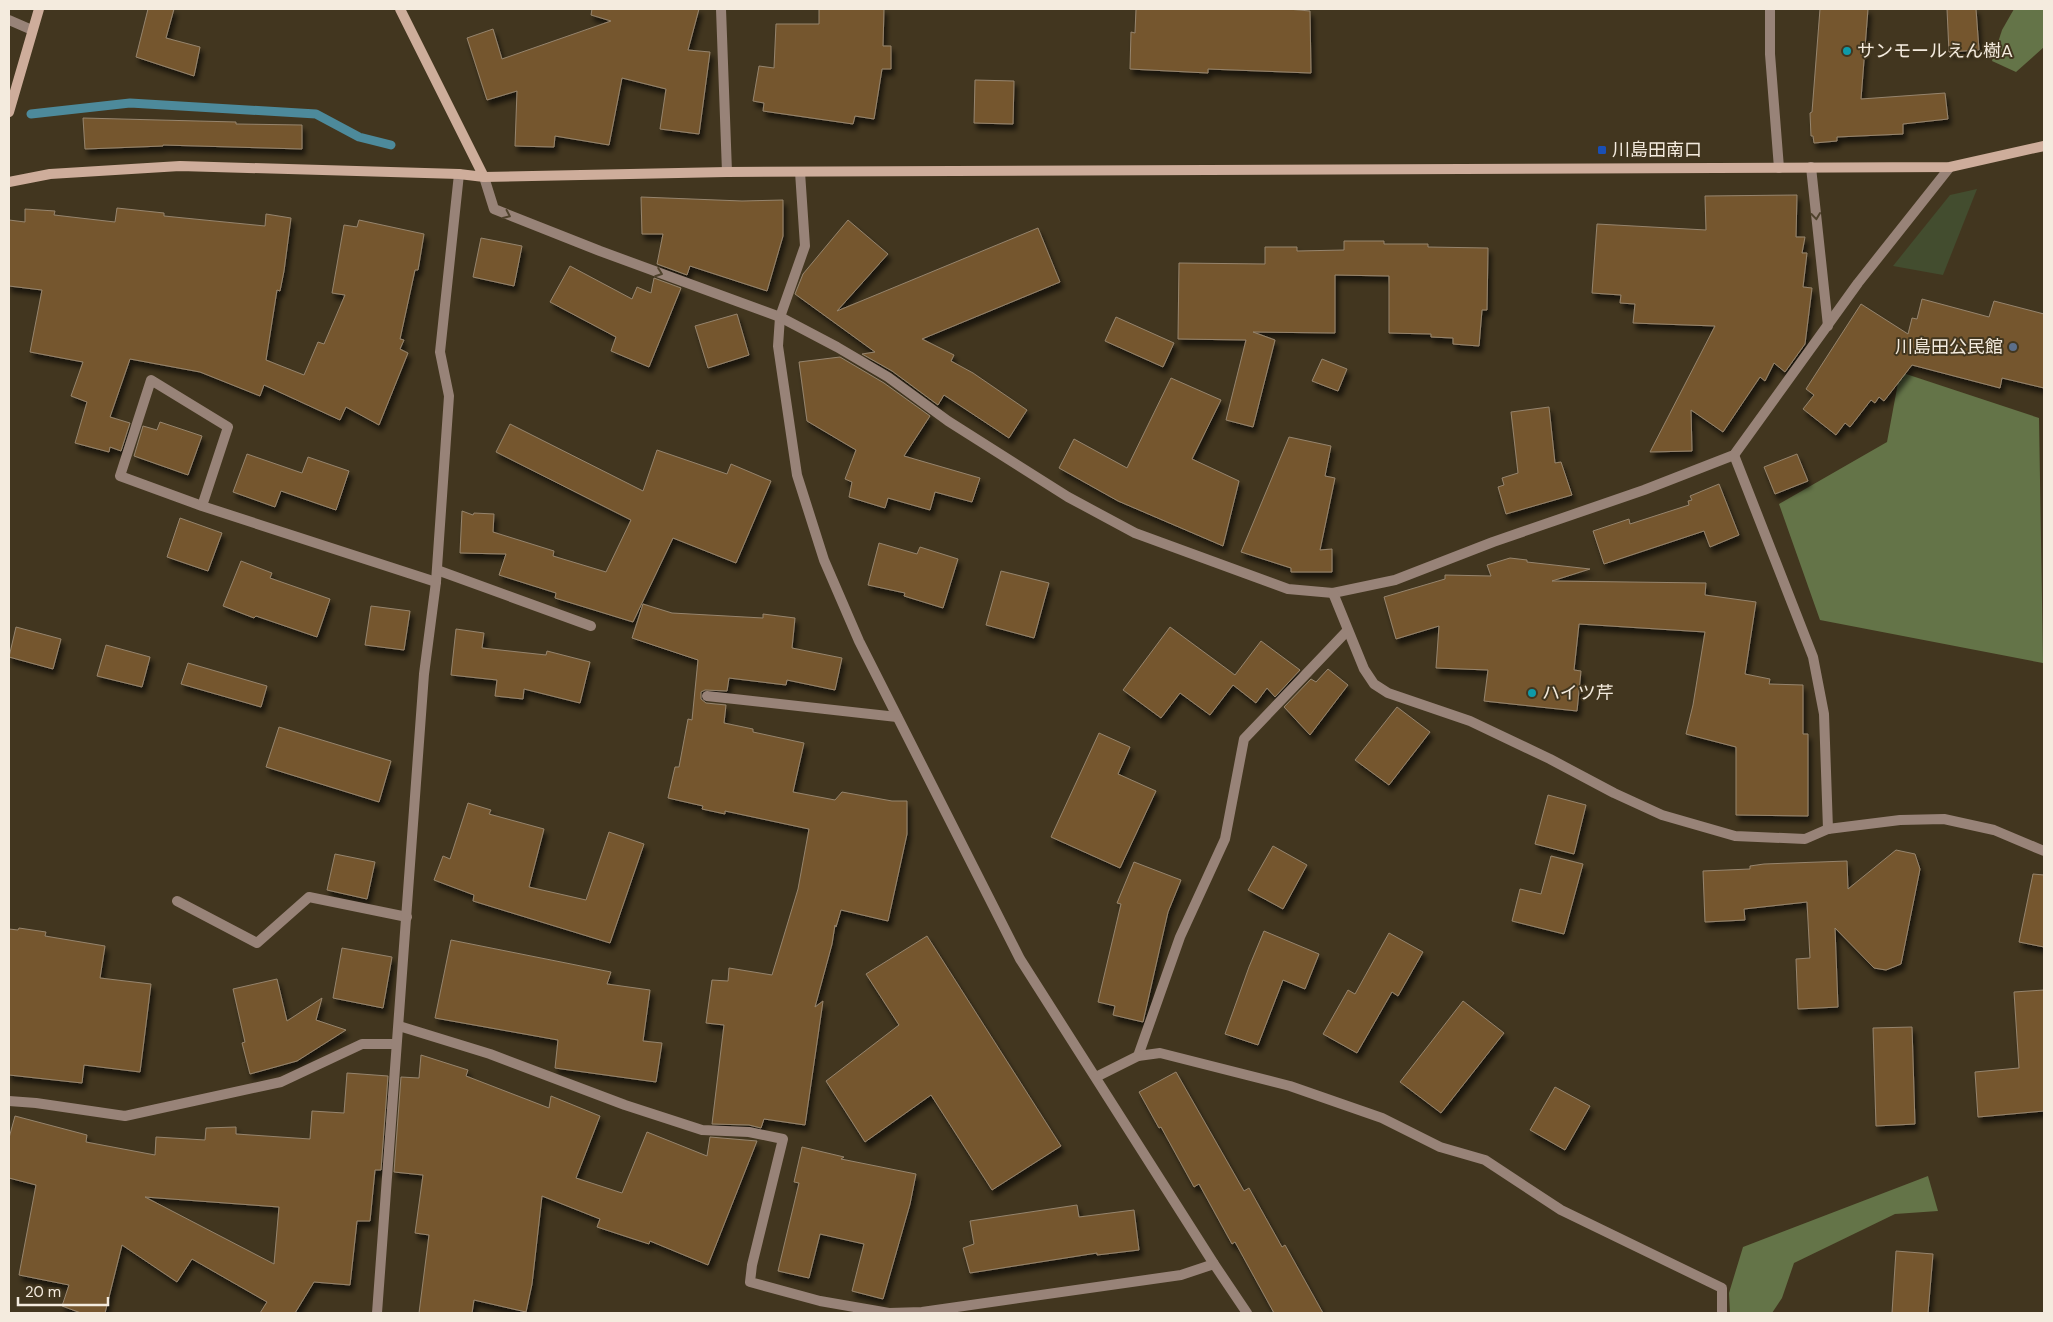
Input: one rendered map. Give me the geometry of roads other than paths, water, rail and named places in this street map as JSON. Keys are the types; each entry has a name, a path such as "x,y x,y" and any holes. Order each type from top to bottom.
{"street":[{"path":"9,112 38,9"},
{"path":"400,9 484,177 494,209 513,218 780,317 871,367 948,421 1068,497 1135,533 1288,588 1333,593 1395,580 1493,542 1644,490 1734,454 1858,282 1950,167"},
{"path":"721,9 727,172"},
{"path":"1770,9 1770,54 1779,168"},
{"path":"9,20 32,30"},
{"path":"9,182 50,174 180,166 459,174 484,177 727,172 1950,167 2044,146"},
{"path":"1811,168 1828,326"},
{"path":"800,172 804,246 780,317 778,346 797,475 824,560 859,641 1020,959 1214,1264 1248,1313"},
{"path":"377,1313 424,674 437,570 449,396 440,352 459,174"},
{"path":"202,506 228,427 151,380 120,476 202,506 436,582"},
{"path":"1734,454 1814,657 1824,714 1828,829"},
{"path":"437,570 591,626"},
{"path":"1333,593 1364,669 1374,684 1388,693 1470,721 1550,758 1614,794 1662,815 1735,836 1805,839 1828,829 1900,820 1944,819 1994,830 2044,851"},
{"path":"1138,1056 1180,937 1225,839 1244,739 1347,631"},
{"path":"707,696 897,717"},
{"path":"177,901 257,943 309,897 406,917"},
{"path":"399,1026 490,1054 702,1130 749,1132 783,1139 752,1265 750,1282 820,1302 889,1313 922,1312 1181,1275 1214,1264"},
{"path":"9,1101 125,1116 281,1082 362,1044 396,1044"},
{"path":"1096,1077 1138,1056 1160,1053 1290,1086 1382,1118 1440,1147 1485,1160 1561,1210 1722,1288 1722,1313"}],"waterway":[{"path":"31,114 130,103 316,114 359,137 391,145"}],"place":[{"name":"サンモールえん樹A","path":"1847,51"},
{"name":"川島田南口","path":"1602,150"},
{"name":"川島田公民館","path":"2013,347"},
{"name":"ハイツ芹","path":"1532,693"}]}
